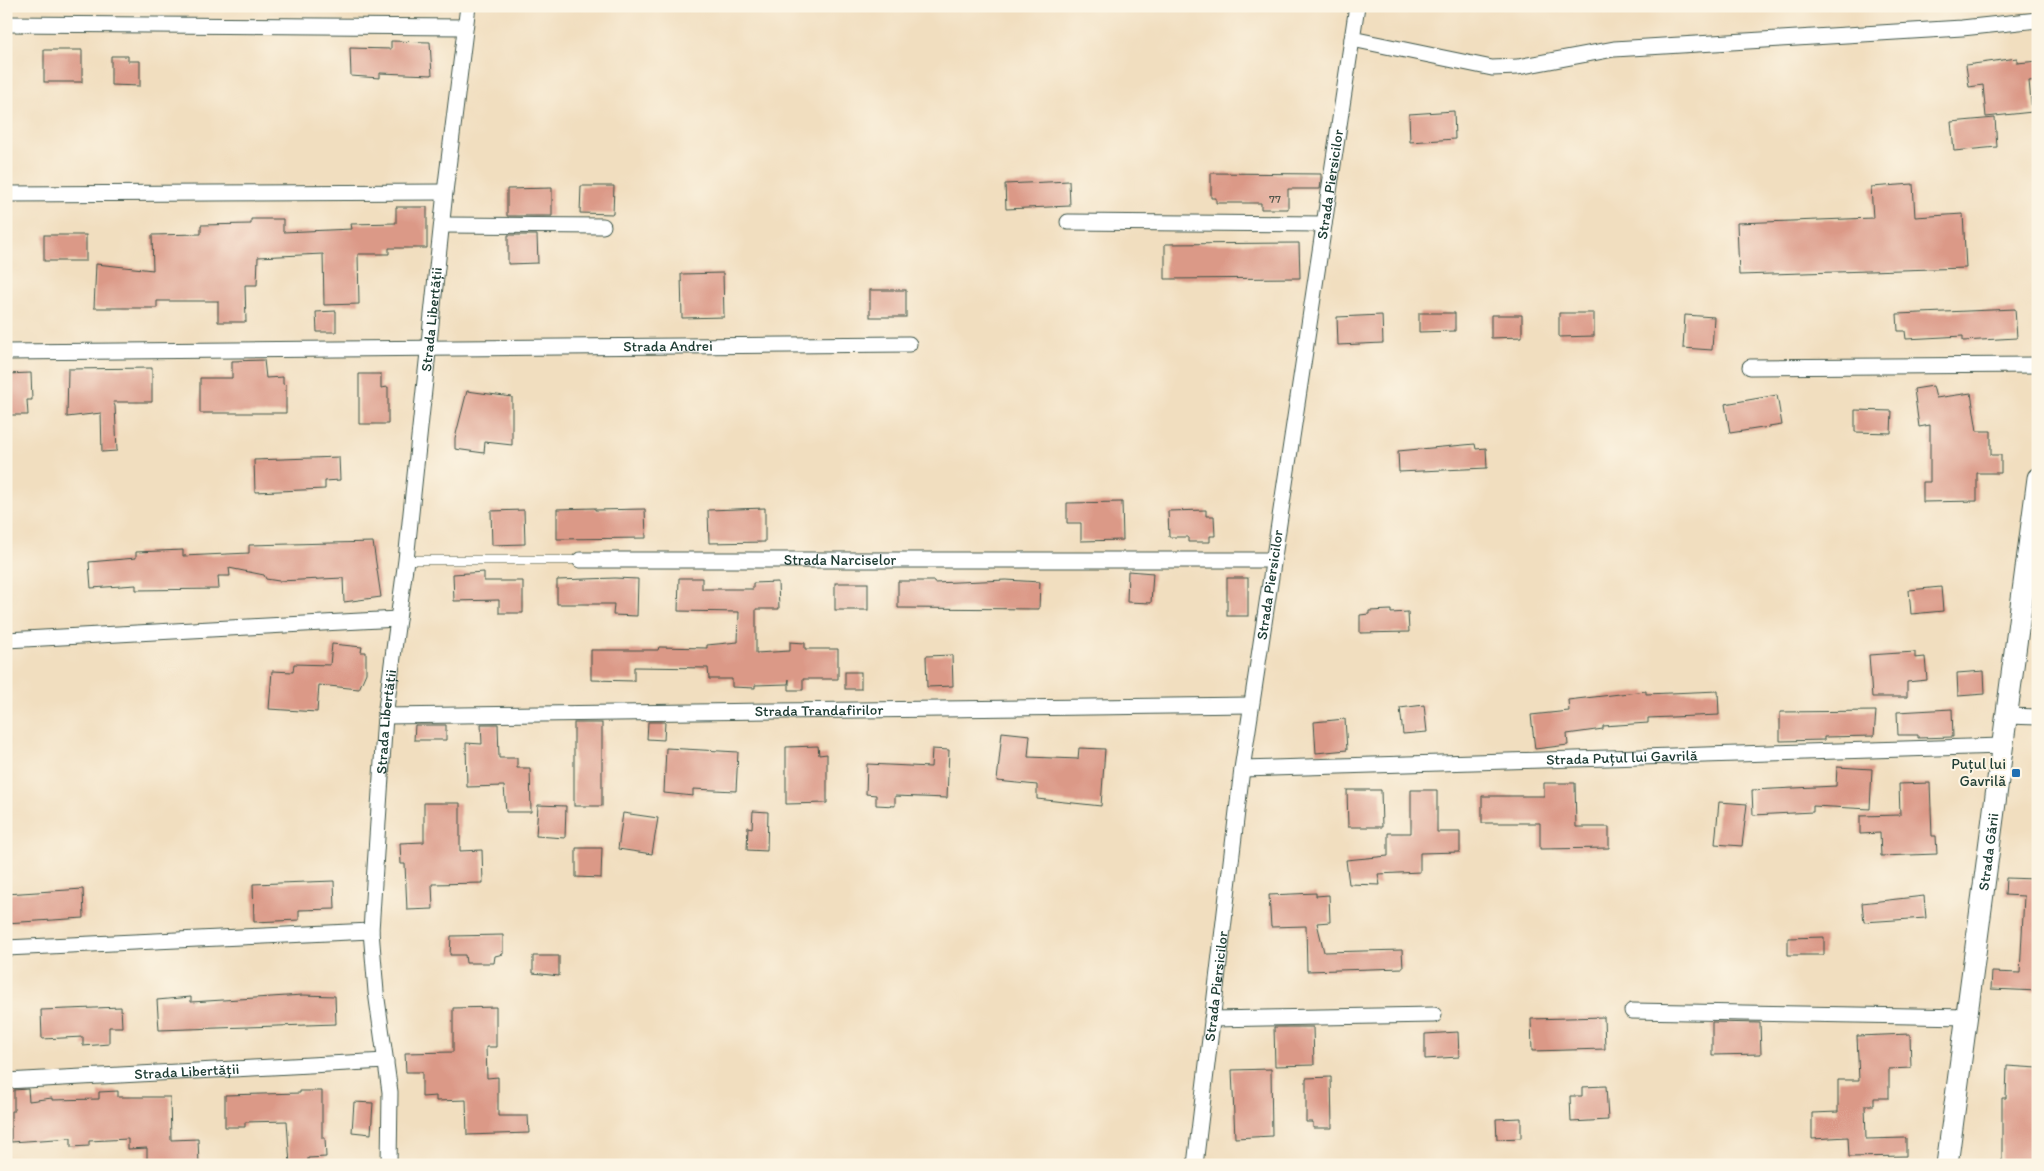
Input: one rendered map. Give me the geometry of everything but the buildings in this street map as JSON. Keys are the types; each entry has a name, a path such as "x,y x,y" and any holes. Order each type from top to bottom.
{"main road":[{"name":"Strada Gării","path":"1947,1165 2038,478"}],"street":[{"name":"Strada Libertății","path":"6,1081 386,1061 376,992 371,930 385,716 406,560 445,192 468,6"},
{"name":"Strada Piersicilor","path":"1195,1165 1242,769 1357,6"},
{"path":"1352,39 1492,68 1518,66 1614,49 1962,28 2038,20"},
{"path":"6,24 465,28"},
{"path":"6,194 445,192"},
{"path":"1068,222 1324,224"},
{"path":"443,225 603,226"},
{"name":"Strada Andrei","path":"6,352 909,344"},
{"path":"1750,367 2038,365"},
{"name":"Strada Narciselor","path":"580,560 1273,560"},
{"path":"6,640 398,620"},
{"name":"Strada Trandafirilor","path":"385,716 1251,705"},
{"path":"2006,716 2038,717"},
{"name":"Strada Puțul lui Gavrilă","path":"1242,769 2002,746"},
{"path":"6,948 371,930"},
{"path":"1632,1011 1968,1017"},
{"path":"1212,1018 1434,1015"},
{"path":"386,1061 391,1112 389,1165"}],"lane":[{"name":"Strada Narciselor","path":"406,560 580,560"}],"place":[{"name":"Puțul lui Gavrilă","path":"2016,773"}]}
